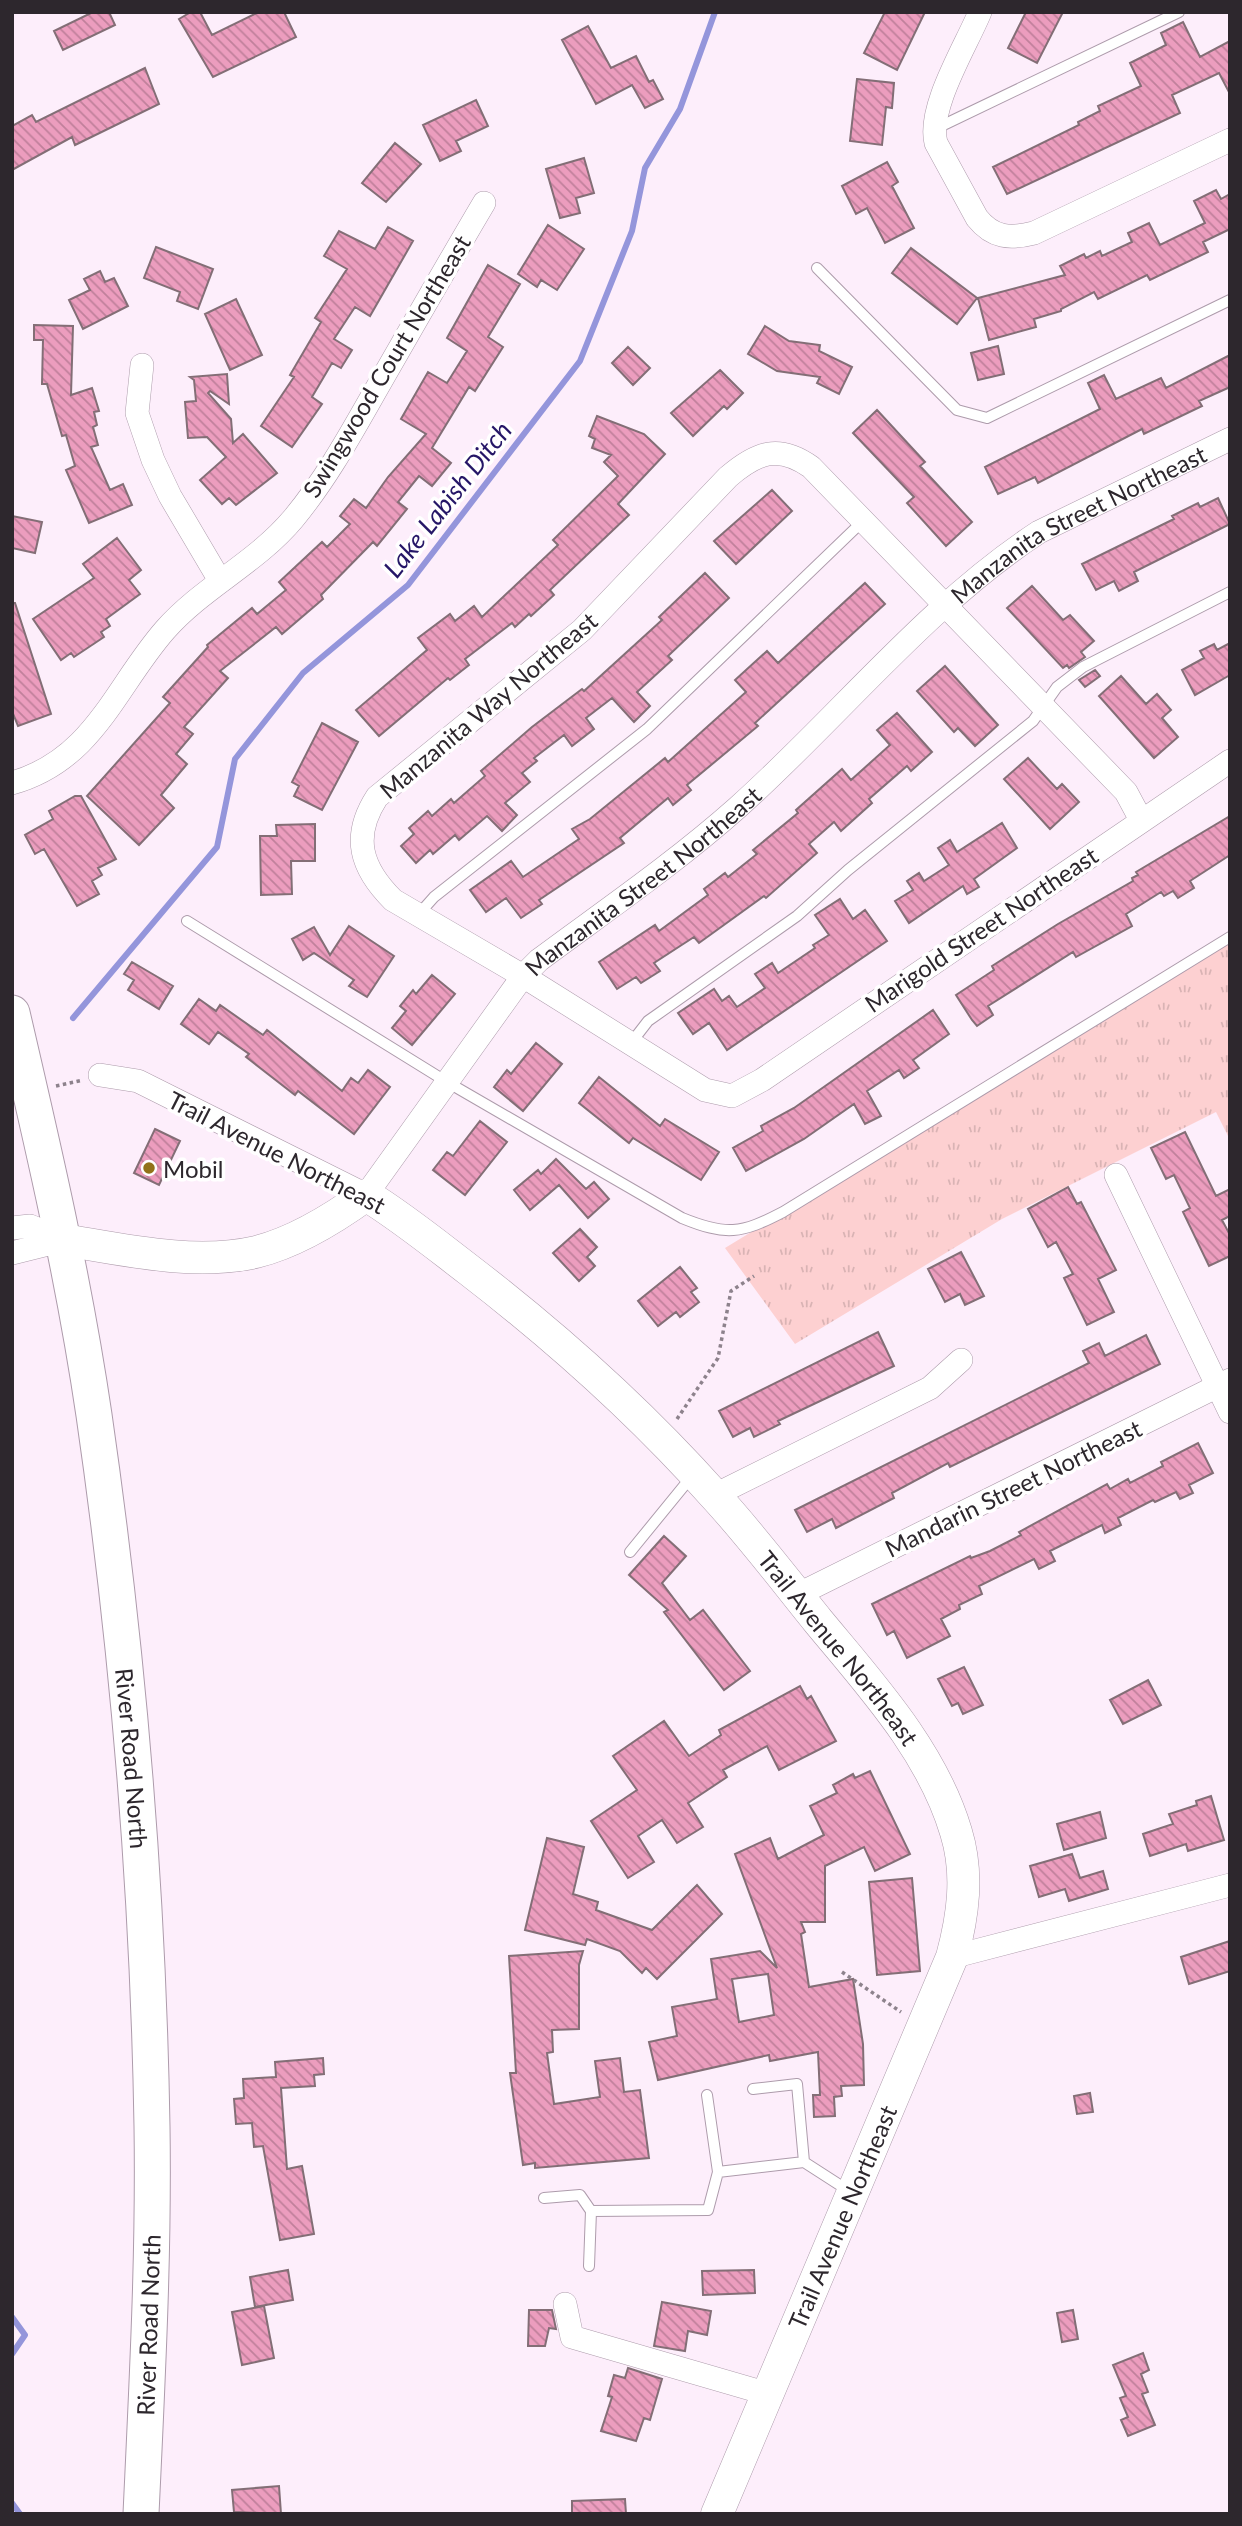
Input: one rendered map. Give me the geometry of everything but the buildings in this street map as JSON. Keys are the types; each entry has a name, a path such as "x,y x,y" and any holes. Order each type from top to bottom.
{"main road":[{"name":"River Road North","path":"12,1013 64,1240 93,1413 116,1582 134,1761 143,1900 152,2128 149,2342 141,2514"}],"street":[{"path":"980,12 937,112 933,130 936,143 977,219 986,229 999,236 1015,238 1034,233 1230,140"},
{"name":"Swingwood Court Northeast","path":"12,783 37,774 74,751 112,708 166,628 219,579 276,537 313,493 341,450 484,202"},
{"path":"142,365 137,413 153,460 186,526 219,579"},
{"name":"Manzanita Street Northeast","path":"64,1240 180,1255 241,1254 291,1240 366,1195 523,976 738,807 946,607 1017,547 1039,532 1230,439"},
{"name":"Manzanita Way Northeast","path":"418,915 393,900 378,886 365,861 361,838 364,816 377,797 582,630 742,466 771,454 787,453 811,467 863,521"},
{"path":"863,521 1126,792 1141,820"},
{"name":"Marigold Street Northeast","path":"631,1043 705,1090 732,1096 762,1080 1230,761"},
{"path":"418,915 631,1043"},
{"name":"Trail Avenue Northeast","path":"100,1075 138,1081 366,1195 395,1213 515,1305 610,1389 704,1485 797,1595 905,1731 942,1794 957,1834 963,1880 960,1927 952,1957 717,2514"},
{"path":"1116,1175 1224,1383 1230,1412"},
{"path":"12,1228 30,1226 64,1240"},
{"path":"12,1253 64,1240"},
{"path":"704,1485 930,1388 961,1360"},
{"name":"Mandarin Street Northeast","path":"797,1595 1224,1383"},
{"path":"952,1957 1230,1885"},
{"path":"565,2304 572,2337 768,2394"}],"lane":[{"path":"933,130 1179,12"},
{"path":"817,268 957,410 987,418 1230,300"},
{"path":"418,915 434,897 647,729 863,521"},
{"path":"631,1043 648,1021 797,916 848,870 1033,722 1056,687 1083,667 1230,592"},
{"path":"187,921 447,1082 682,1218 734,1232 750,1229 783,1212 1230,937"},
{"path":"630,1552 704,1485"},
{"path":"753,2089 797,2084 804,2162"},
{"path":"591,2211 708,2210 718,2172 707,2095"},
{"path":"718,2172 804,2162 851,2192"},
{"path":"544,2197 580,2195 591,2211 589,2266"}],"path":[{"path":"30,1093 100,1075"},
{"path":"664,1443 718,1358 731,1291 754,1276"},
{"path":"842,1972 922,2026"}],"green space":[{"path":"1230,939 1230,1140 1216,1112 1002,1219 795,1344 725,1248"}],"waterway":[{"name":"Lake Labish Ditch","path":"73,1018 217,847 235,759 303,673 408,585 580,361 632,231 645,168 680,109 715,12"},
{"path":"12,2317 25,2335 12,2354"},
{"path":"12,2503 20,2514"}],"place":[{"name":"Mobil","path":"149,1168"}]}
